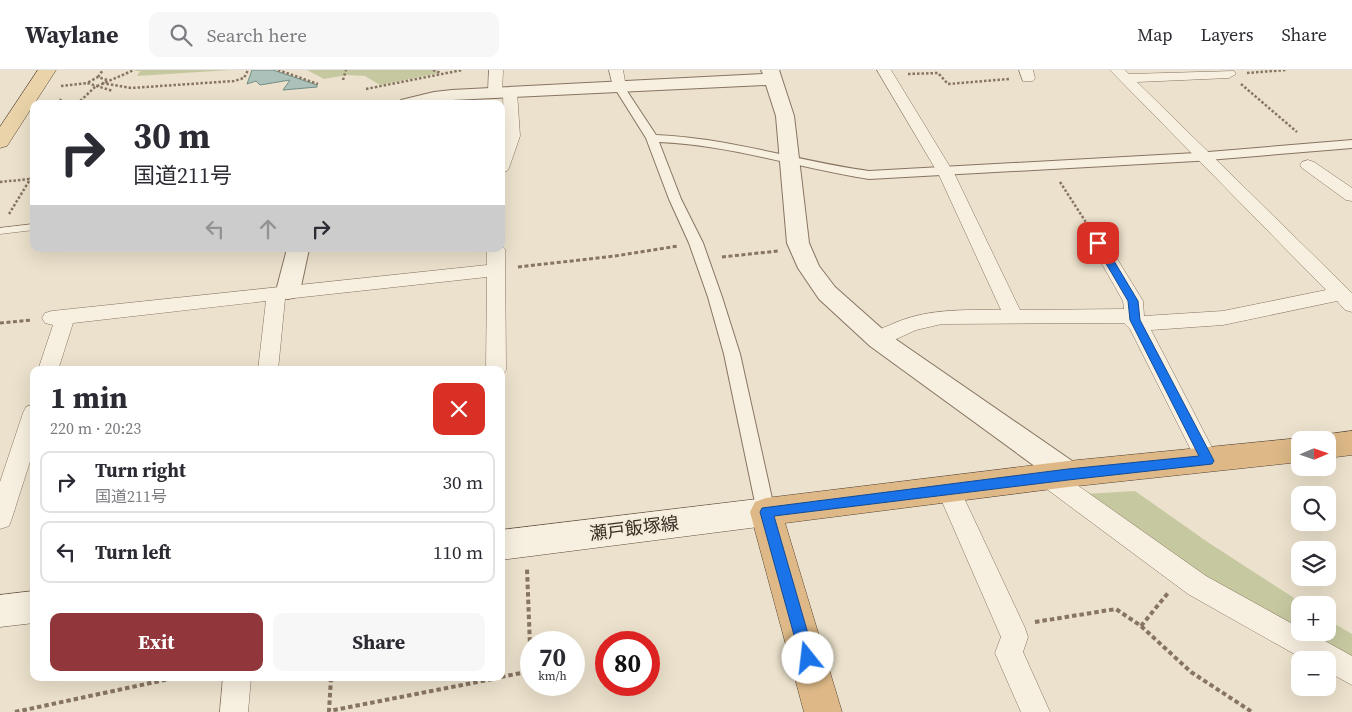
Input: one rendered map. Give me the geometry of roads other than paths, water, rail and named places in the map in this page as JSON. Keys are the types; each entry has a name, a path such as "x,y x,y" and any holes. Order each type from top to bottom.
{"highway":[{"path":"1336,445 1352,443"},
{"path":"823,712 766,512 1058,476 1291,451"}],"main road":[{"path":"0,142 48,70"},
{"name":"瀬戸飯塚線","path":"505,545 766,512"},
{"path":"0,611 30,607"}],"street":[{"path":"496,70 504,100"},
{"path":"885,72 945,172 1014,317"},
{"path":"420,100 434,96 502,92 617,78 771,74 785,116 798,243 809,268 827,294 879,340 1058,476 1182,575 1352,671"},
{"path":"1121,74 1229,74"},
{"path":"1121,74 1346,300"},
{"path":"617,78 652,138 675,199 696,243 732,354 766,512"},
{"path":"505,105 512,136 505,156"},
{"path":"652,138 684,139 732,146 791,161 869,175 1049,166 1352,144"},
{"path":"1286,150 1352,196"},
{"path":"1098,243 1133,301 1136,322 1208,461"},
{"path":"269,366 282,292 297,252"},
{"path":"496,252 496,366"},
{"path":"49,366 58,317 495,270"},
{"path":"879,340 895,330 919,320 942,317 1122,315 1136,322 1223,318 1346,300"},
{"path":"0,518 30,425"},
{"path":"949,490 1015,637 1010,653 1036,712"},
{"path":"234,712 237,681"}],"lane":[{"path":"0,231 30,227"}],"water":[{"path":"252,70 273,70 317,85 317,87 283,90 290,80 260,85 256,81 247,84"}]}
